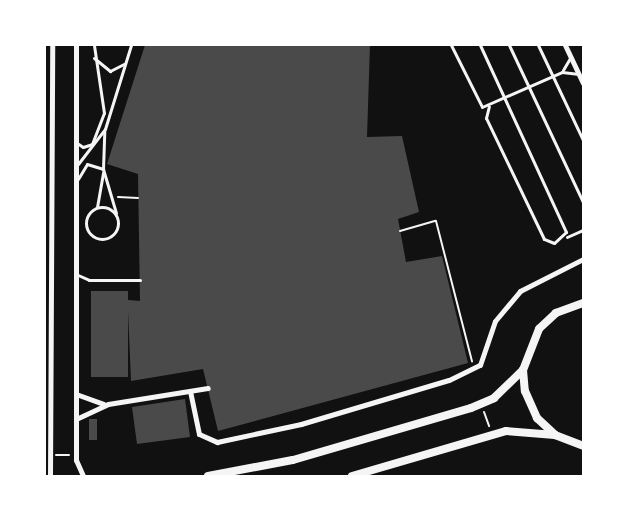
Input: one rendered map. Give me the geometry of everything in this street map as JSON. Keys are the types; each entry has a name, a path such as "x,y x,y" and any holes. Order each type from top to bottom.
{"main road":[{"path":"208,476 303,457 482,403 523,370 539,329 556,314 583,303"},
{"path":"523,370 530,406 555,435"},
{"path":"352,476 492,434 555,435 583,447"}],"street":[{"path":"50,476 53,455 52,45"},
{"path":"76,45 76,455 83,476"},
{"path":"565,45 583,83"},
{"path":"190,391 199,435 217,442 356,409 474,370 484,359 495,321 520,291 583,259"},
{"path":"76,419 108,404 208,388"},
{"path":"76,394 108,404"}],"lane":[{"path":"76,141 83,147 92,144 104,113 94,58 94,45"},
{"path":"103,169 117,218 115,232 96,238 86,221 103,195 103,169 105,129 131,45"},
{"path":"451,45 479,106 489,106 562,72 579,74"},
{"path":"480,45 565,238"},
{"path":"509,45 583,202"},
{"path":"538,45 583,140"},
{"path":"562,72 570,56"},
{"path":"94,58 110,71 126,63"},
{"path":"489,106 486,118 544,239 551,244 583,230"},
{"path":"76,168 105,129"},
{"path":"76,184 87,164 103,169"},
{"path":"95,208 110,210 117,218"},
{"path":"76,273 89,280 140,280"},
{"path":"76,289 89,280"}],"path":[{"path":"112,197 138,198"},
{"path":"400,231 435,221 474,370"},
{"path":"482,403 492,434"},
{"path":"53,455 76,455"}],"building":[{"path":"145,45 370,45 367,137 402,136 419,212 398,219 406,262 442,256 468,363 218,431 203,369 131,381 128,311 128,377 91,377 91,291 128,291 128,300 140,301 138,174 107,164"},
{"path":"185,399 190,437 137,444 132,407"},
{"path":"89,419 97,419 97,440 89,440"}]}
